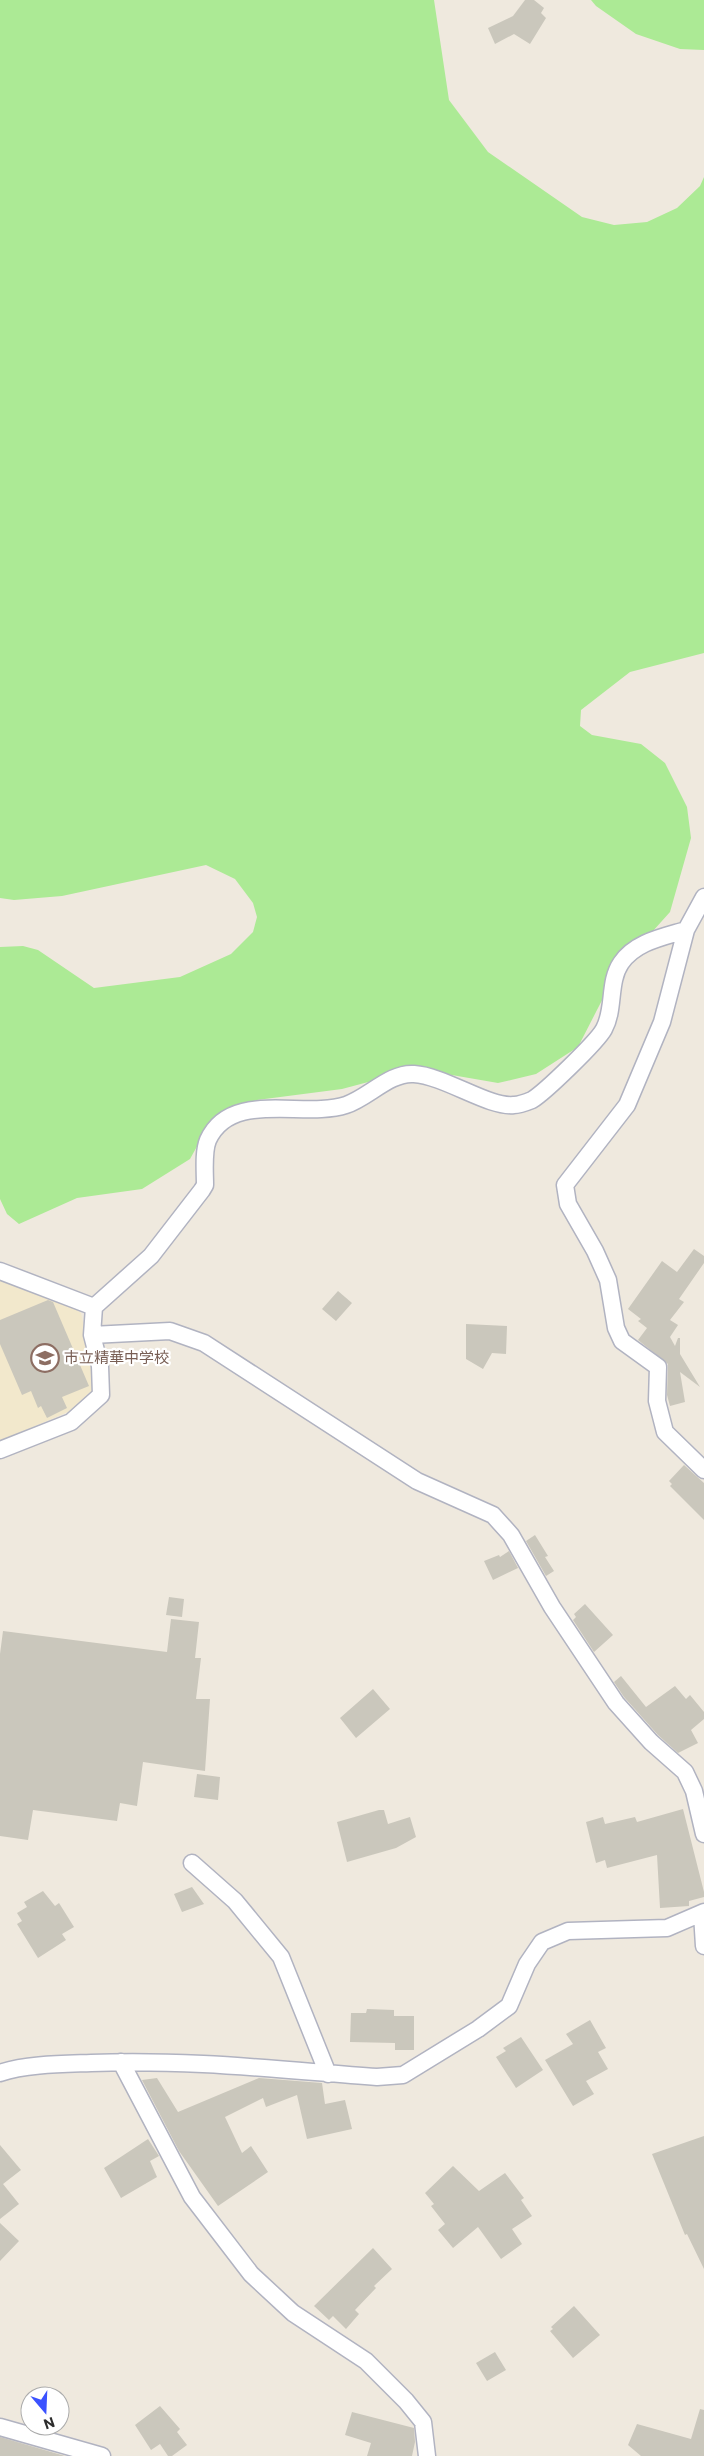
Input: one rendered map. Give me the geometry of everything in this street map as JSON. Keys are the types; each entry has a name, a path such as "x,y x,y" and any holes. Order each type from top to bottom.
{"street":[{"path":"704,897 686,930 662,1022 627,1105 565,1184 568,1204 595,1251 608,1280 616,1328 622,1341 658,1367 657,1401 666,1432 704,1470"},
{"path":"0,1450 71,1422 101,1395 100,1366 92,1335 94,1307 151,1256 202,1190 205,1185 207,1142 216,1127 226,1118 243,1111 327,1109 346,1105 400,1075 413,1074 437,1078 500,1104 513,1105 531,1100 591,1046 604,1029 612,1005 615,975 621,963 644,943 686,930"},
{"path":"0,1270 94,1307"},
{"path":"92,1335 170,1331 204,1343 416,1481 493,1515 511,1535 552,1607 616,1704 651,1742 685,1772 694,1791 704,1834"},
{"path":"192,1864 235,1901 281,1957 328,2074"},
{"path":"0,2073 66,2064 179,2062 377,2077 403,2075 478,2029 509,2006 527,1964 542,1942 568,1931 668,1928 703,1913 704,1946"},
{"path":"121,2062 192,2197 251,2274 293,2313 366,2361 406,2401 424,2422 427,2456"},
{"path":"0,2427 102,2456"}],"shaded area":[{"name":"市立精華中学校","path":"0,1276 71,1306 81,1313 96,1381 95,1392 75,1409 0,1441"}],"green space":[{"path":"0,0 434,0 449,100 488,152 582,217 614,225 647,222 677,208 700,186 704,177 704,653 630,672 581,710 580,726 592,735 641,744 665,763 687,807 691,838 670,912 617,971 578,1047 536,1074 498,1083 417,1069 342,1089 257,1100 229,1112 205,1132 190,1159 142,1189 77,1198 19,1224 7,1214 0,1199 0,947 23,946 38,950 94,988 180,977 231,954 253,932 257,917 253,903 235,879 206,865 62,896 14,900 0,898"},
{"path":"591,0 704,0 704,50 680,49 636,34 596,6"}],"building":[{"path":"525,0 534,0 544,8 541,13 546,18 530,44 514,34 495,44 488,28 513,16"},
{"path":"694,1249 704,1256 704,1263 679,1299 684,1302 670,1320 678,1325 670,1337 675,1346 678,1338 680,1338 680,1354 700,1387 680,1372 685,1402 670,1406 667,1395 668,1364 638,1340 647,1328 638,1321 641,1319 628,1309 662,1261 677,1272"},
{"path":"338,1291 352,1303 336,1321 322,1309"},
{"path":"48,1300 53,1302 89,1386 62,1397 67,1408 47,1418 41,1406 38,1408 31,1391 22,1395 0,1344 0,1320"},
{"path":"466,1324 507,1326 506,1354 492,1353 483,1369 466,1359"},
{"path":"684,1465 704,1483 704,1520 670,1486 672,1484 669,1481"},
{"path":"535,1535 548,1556 545,1557 554,1571 546,1576 526,1541"},
{"path":"509,1551 518,1568 493,1580 484,1561 499,1555 500,1557"},
{"path":"169,1597 184,1599 182,1617 166,1615"},
{"path":"585,1604 613,1635 594,1652 573,1620 576,1617 574,1614"},
{"path":"171,1619 199,1622 195,1658 201,1658 196,1699 210,1699 205,1771 143,1762 137,1806 120,1803 117,1821 33,1810 28,1840 0,1836 0,1654 3,1631 167,1652"},
{"path":"621,1676 646,1707 675,1686 686,1699 690,1695 704,1712 704,1719 691,1730 698,1743 678,1753 658,1735 624,1697 614,1682"},
{"path":"373,1689 390,1709 356,1738 340,1718"},
{"path":"197,1774 220,1777 218,1800 194,1797"},
{"path":"683,1809 704,1897 689,1901 689,1906 660,1908 657,1855 607,1868 605,1860 596,1863 586,1822 603,1817 605,1824 635,1817 637,1822"},
{"path":"384,1810 388,1824 410,1817 416,1837 396,1848 347,1862 337,1822"},
{"path":"192,1887 204,1904 182,1912 174,1894"},
{"path":"43,1891 55,1906 59,1903 74,1927 62,1934 66,1940 38,1958 17,1924 22,1921 17,1913 27,1907 24,1902"},
{"path":"367,2009 394,2010 394,2016 414,2016 414,2050 395,2050 395,2043 350,2042 351,2013 366,2013"},
{"path":"590,2020 606,2048 598,2052 608,2069 586,2081 594,2094 573,2106 545,2060 573,2044 566,2034"},
{"path":"521,2037 543,2070 516,2088 496,2057 506,2051 503,2048"},
{"path":"157,2078 178,2112 259,2078 322,2083 325,2104 345,2100 352,2129 307,2139 297,2095 266,2107 263,2098 225,2117 242,2153 251,2146 268,2172 218,2206 179,2151 142,2080"},
{"path":"704,2136 704,2269 687,2234 685,2235 652,2154"},
{"path":"148,2139 159,2156 150,2161 157,2177 121,2198 104,2168"},
{"path":"0,2145 21,2170 3,2184 19,2204 0,2219"},
{"path":"453,2166 479,2191 505,2173 524,2198 521,2200 532,2216 512,2229 522,2244 501,2259 478,2227 453,2248 438,2230 445,2224 431,2206 434,2204 425,2193"},
{"path":"0,2223 19,2241 0,2261"},
{"path":"373,2248 392,2269 374,2286 376,2288 355,2310 359,2314 346,2329 333,2316 329,2320 314,2306"},
{"path":"574,2306 600,2335 573,2358 550,2331 553,2329 551,2327"},
{"path":"495,2352 506,2370 487,2381 476,2363"},
{"path":"160,2406 180,2429 177,2432 187,2445 172,2456 168,2456 160,2444 151,2450 135,2425"},
{"path":"700,2409 704,2410 704,2456 641,2456 628,2445 637,2424 691,2439"},
{"path":"352,2412 414,2428 415,2442 412,2456 367,2456 371,2443 345,2435"},
{"path":"0,2437 65,2456 0,2456"}],"place":[{"name":"市立精華中学校","path":"45,1358"}]}
